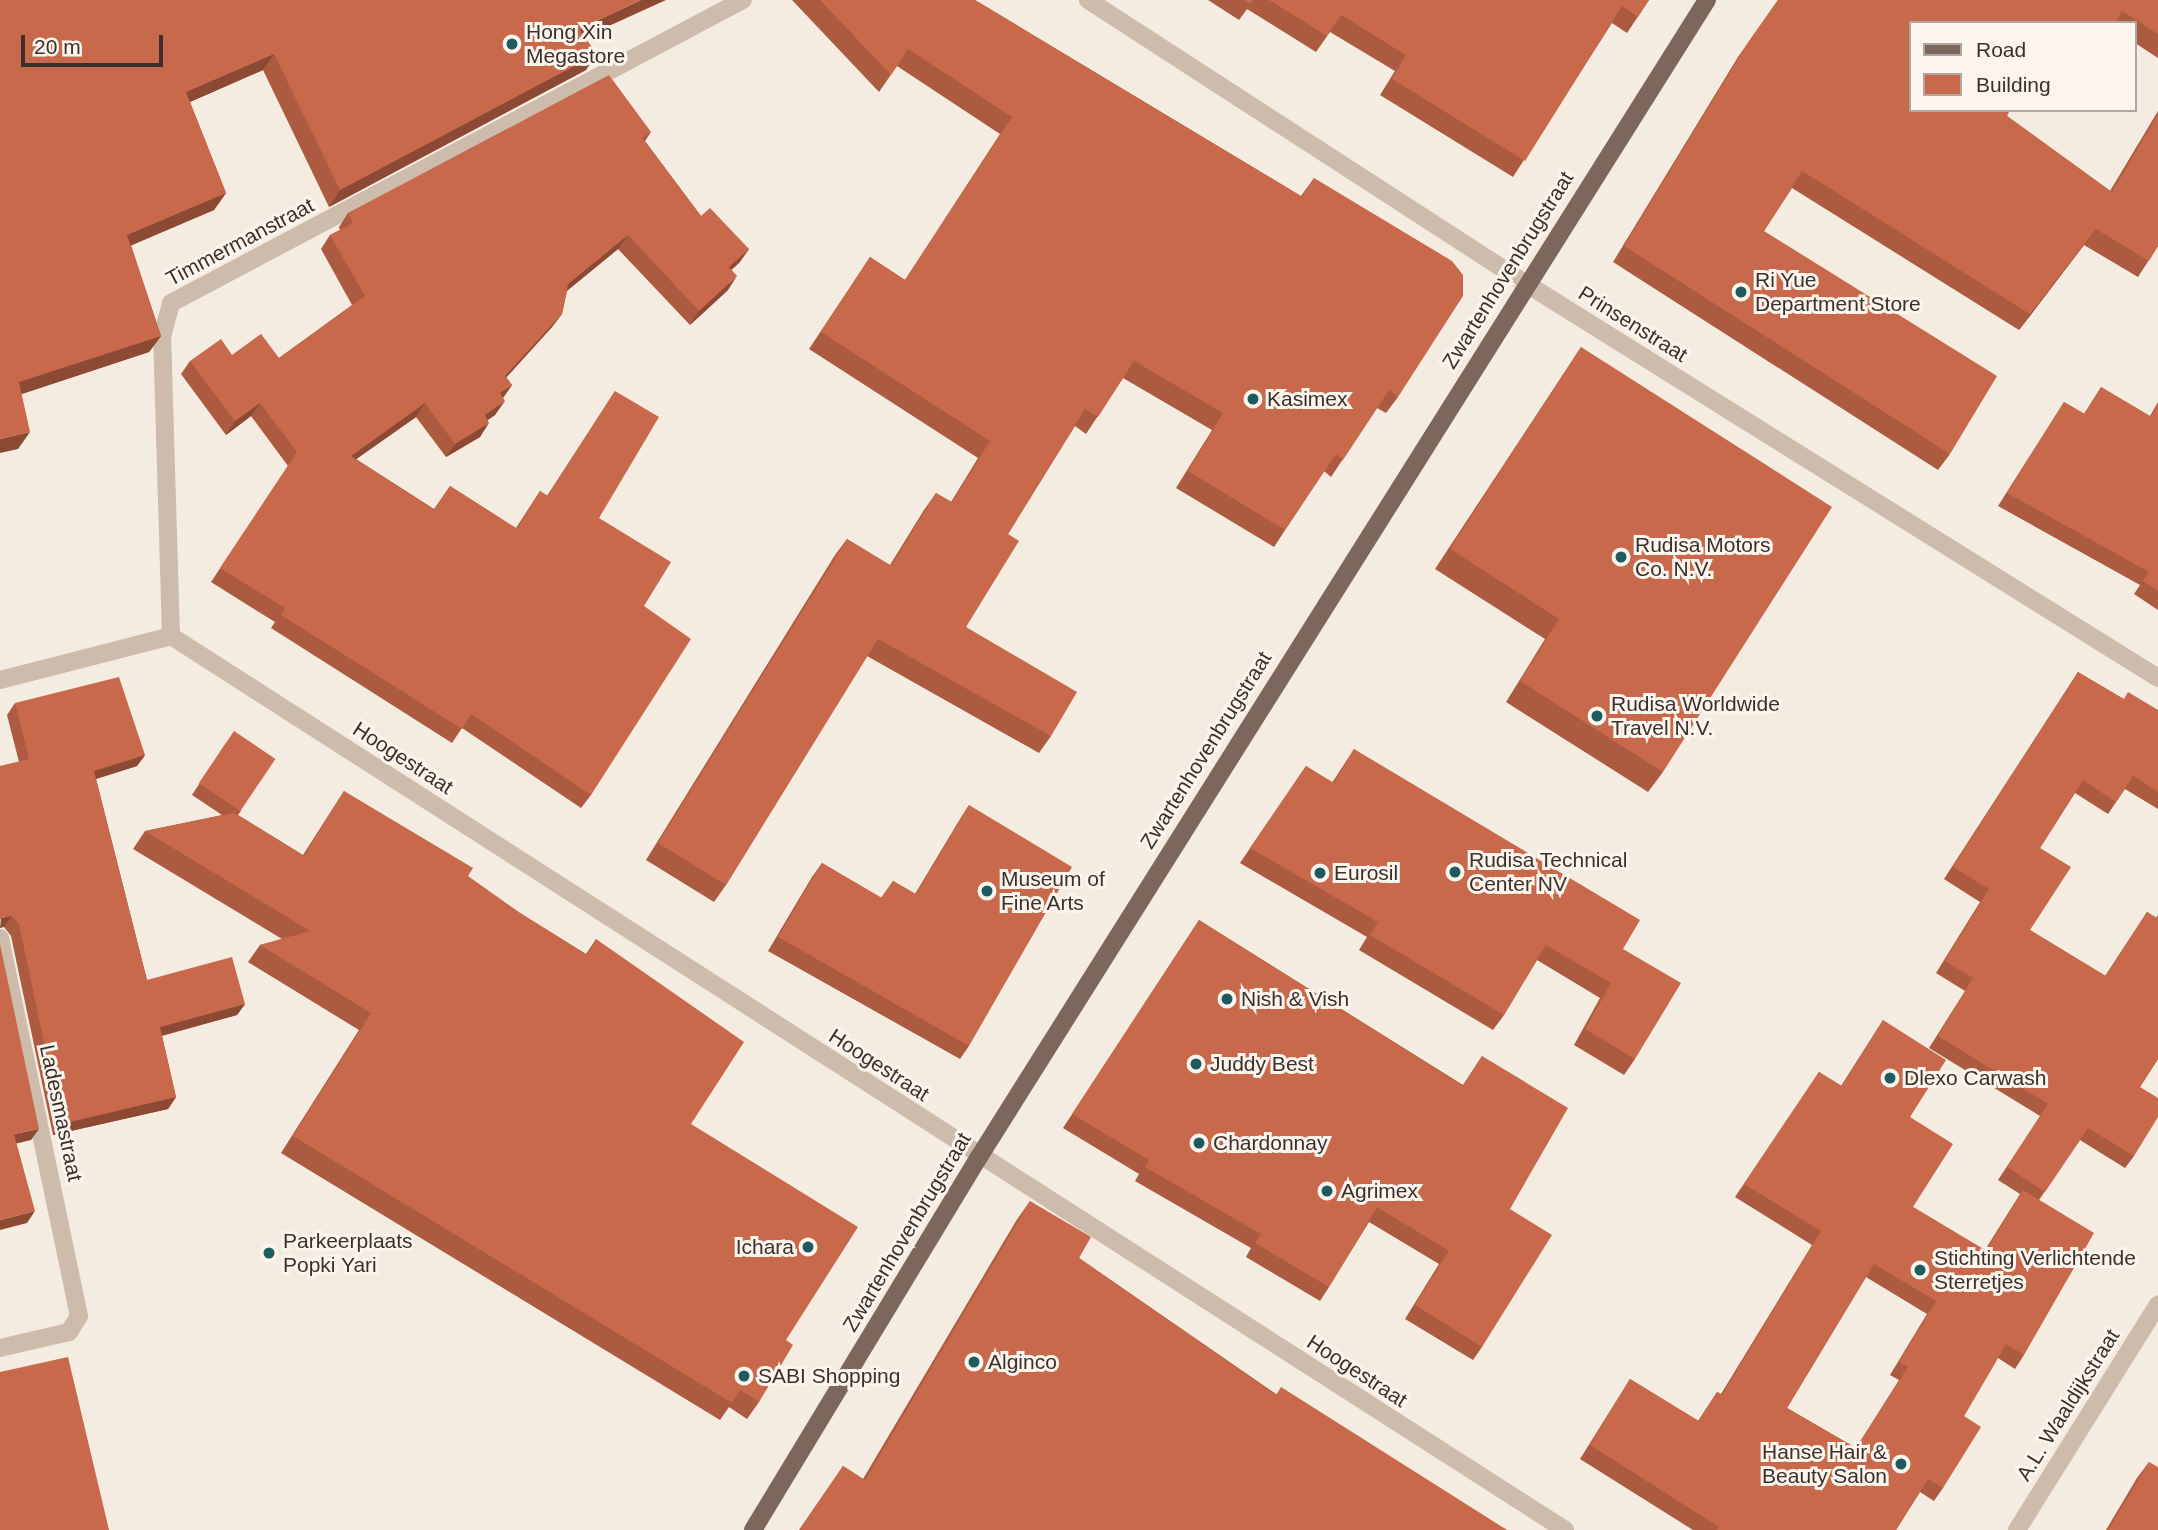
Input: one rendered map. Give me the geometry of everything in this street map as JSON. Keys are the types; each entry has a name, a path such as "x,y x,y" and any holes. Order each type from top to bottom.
{"main road":[{"name":"Zwartenhovenbrugstraat","path":"752,1530 979,1157 1525,284 1707,0"}],"street":[{"name":"Timmermanstraat","path":"171,636 162,337 171,303 743,0"},
{"name":"Prinsenstraat","path":"1088,0 1525,284 2158,678"},
{"path":"0,680 171,636"},
{"name":"Hoogestraat","path":"171,636 1564,1530"},
{"name":"Ladesmastraat","path":"0,938 78,1297 78,1322 69,1332 0,1348"},
{"name":"A.L. Waaldijkstraat","path":"2017,1530 2158,1304"}],"building":[{"path":"0,0 641,0 579,29 597,54 340,190 274,54 186,92 226,193 127,235 161,336 19,382 30,432 0,439"},
{"path":"820,0 975,0 1302,197 1314,178 1452,261 1463,275 1463,296 1398,397 1389,390 1343,460 1336,454 1285,530 1188,471 1223,413 1134,361 1098,417 1085,409 1008,534 1019,541 966,627 1077,692 1051,736 878,639 726,885 658,843 847,539 891,566 936,493 952,502 990,441 821,332 870,257 905,280 1012,117 908,49 891,75"},
{"path":"1269,0 1649,0 1638,17 1622,6 1525,161 1392,79 1406,55 1341,15 1327,36"},
{"path":"1778,0 2158,0 2158,34 2122,11 2116,21 1910,21 1910,112 2009,112 2007,116 2112,192 2158,114 2158,246 2149,261 2096,229 2030,314 1802,171 1764,231 1997,376 1950,454 1624,246 1749,41"},
{"path":"609,75 651,132 642,138 701,216 710,208 749,249 729,267 737,276 699,311 628,235 568,284 562,314 505,376 512,385 500,393 505,401 485,415 489,423 455,444 425,403 351,456 434,510 450,486 517,529 540,491 548,496 615,391 659,417 599,518 671,562 644,606 691,639 591,795 471,714 462,729 281,615 285,608 220,568 297,452 260,403 235,421 190,361 221,339 232,355 261,334 279,358 365,296 330,235 353,223 348,213"},
{"name":"Rudisa Motors Co. N.V.","path":"1581,347 1832,507 1663,772 1520,681 1559,619 1450,549"},
{"path":"2101,387 2151,417 2158,404 2158,591 2143,581 2149,572 2007,493 2064,402 2085,414"},
{"path":"2078,672 2124,699 2128,692 2158,710 2158,792 2133,776 2116,802 2083,780 2040,848 2071,867 2030,930 2106,976 2147,912 2158,917 2158,1059 2140,1087 2158,1098 2158,1117 2134,1156 2088,1128 2045,1192 2007,1167 2048,1104 1938,1036 1973,978 1945,961 1989,889 1953,867"},
{"path":"119,677 145,755 94,771 147,980 232,957 245,1004 160,1027 176,1097 61,1124 19,924 12,916 0,920 0,766 29,759 15,703"},
{"path":"234,731 275,759 240,811 199,783"},
{"path":"1354,749 1640,920 1623,949 1681,983 1635,1059 1585,1029 1611,983 1546,945 1504,1015 1370,935 1378,922 1250,848 1306,766 1334,783"},
{"path":"344,791 473,868 468,876 520,913 587,955 596,939 744,1042 691,1124 858,1227 786,1340 793,1345 759,1402 740,1390 732,1403 293,1136 371,1013 260,945 310,931 145,831 234,813 304,856"},
{"path":"969,805 1072,867 969,1046 778,937 822,863 882,898 893,881 916,894"},
{"path":"1199,920 1463,1086 1482,1056 1568,1108 1510,1209 1552,1235 1482,1347 1415,1305 1449,1251 1377,1207 1329,1287 1255,1243 1261,1234 1145,1167 1149,1160 1072,1114"},
{"path":"0,944 39,1129 14,1134 35,1211 0,1220"},
{"path":"1883,1020 1946,1060 1910,1117 1953,1144 1913,1207 1986,1251 2023,1190 2094,1233 2024,1355 2006,1344 1964,1416 1981,1427 1943,1488 1928,1479 1896,1530 1717,1530 1719,1527 1590,1445 1630,1379 1699,1421 1717,1392 1722,1395 1821,1231 1744,1184 1819,1072 1842,1086","holes":["1874,1264 1936,1301 1899,1362 1908,1367 1856,1448 1787,1408"]},
{"path":"1030,1201 1091,1237 1079,1258 1276,1395 1281,1387 1507,1530 800,1530 843,1466 865,1480"},
{"path":"68,1357 109,1530 0,1530 0,1372"},
{"path":"2149,1462 2158,1467 2158,1530 2108,1530"}],"place":[{"name":"Hong Xin Megastore","path":"512,44"},
{"name":"Ri Yue Department Store","path":"1741,292"},
{"name":"Kasimex","path":"1253,399"},
{"name":"Rudisa Motors Co. N.V.","path":"1621,557"},
{"name":"Rudisa Worldwide Travel N.V.","path":"1597,716"},
{"name":"Rudisa Technical Center NV","path":"1455,872"},
{"name":"Eurosil","path":"1320,873"},
{"name":"Museum of Fine Arts","path":"987,891"},
{"name":"Nish & Vish","path":"1227,999"},
{"name":"Juddy Best","path":"1196,1064"},
{"name":"Dlexo Carwash","path":"1890,1078"},
{"name":"Chardonnay","path":"1199,1143"},
{"name":"Agrimex","path":"1327,1191"},
{"name":"Ichara","path":"808,1247"},
{"name":"Parkeerplaats Popki Yari","path":"269,1253"},
{"name":"Stichting Verlichtende Sterretjes","path":"1920,1270"},
{"name":"Alginco","path":"974,1362"},
{"name":"SABI Shopping","path":"744,1376"},
{"name":"Hanse Hair & Beauty Salon","path":"1901,1464"}]}
